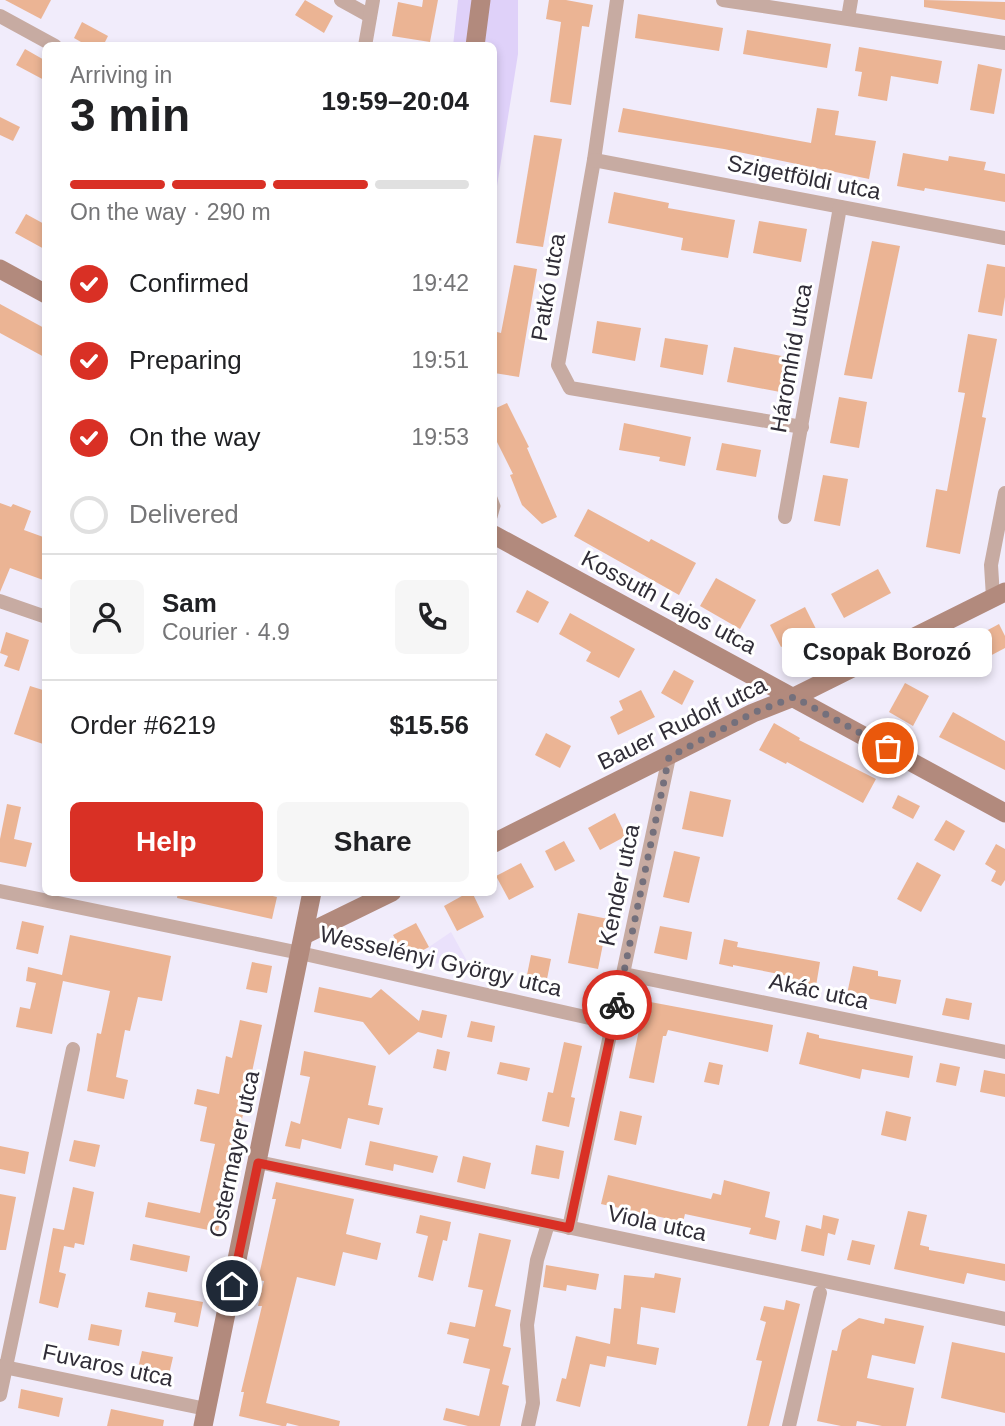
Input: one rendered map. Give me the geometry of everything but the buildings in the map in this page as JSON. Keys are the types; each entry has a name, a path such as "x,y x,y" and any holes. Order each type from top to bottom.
{"street":[{"path":"341,0 370,16"},
{"path":"366,42 373,0"},
{"path":"476,42 481,0"},
{"name":"Patkó utca","path":"617,0 594,160 558,365 570,388 802,427"},
{"path":"723,0 1005,43"},
{"path":"848,18 851,0"},
{"path":"0,16 48,42"},
{"name":"Szigetföldi utca","path":"594,160 1005,238"},
{"name":"Háromhíd utca","path":"785,517 840,207"},
{"path":"0,269 42,292"},
{"path":"999,594 991,565 1005,493"},
{"name":"Kossuth Lajos utca","path":"497,537 1005,813"},
{"name":"Bauer Rudolf utca","path":"497,842 999,594"},
{"path":"0,601 42,616"},
{"name":"Kender utca","path":"569,1228 669,757"},
{"name":"Wesselényi György utca","path":"0,891 302,944 612,1023"},
{"name":"Ostermayer utca","path":"204,1418 312,896"},
{"path":"302,944 385,896"},
{"name":"Akác utca","path":"624,974 1005,1052"},
{"path":"0,1395 3,1367 73,1049"},
{"name":"Viola utca","path":"258,1163 1005,1319"},
{"path":"528,1426 533,1403 527,1325 537,1260 548,1224"},
{"path":"789,1426 820,1293"},
{"name":"Fuvaros utca","path":"3,1367 204,1418"}],"shaded area":[{"path":"458,0 518,0 518,54 497,186 497,42 453,42"},
{"path":"451,932 472,970 435,963 429,947"}],"way so far":[{"path":"617,1005 669,757 753,713 794,697 888,748"}],"place":[{"name":"Csopak Borozó","path":"888,748"}],"route":[{"path":"232,1286 258,1163 569,1228 617,1005"}]}
